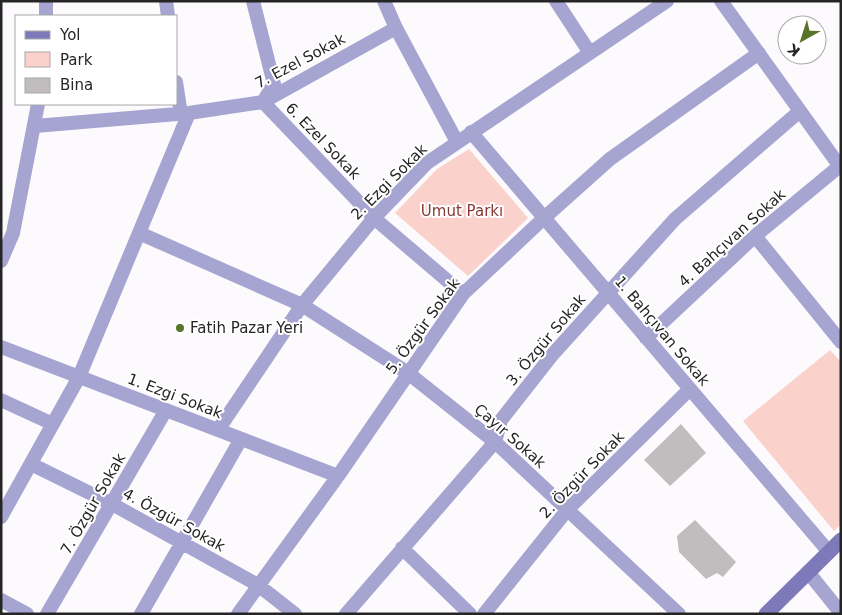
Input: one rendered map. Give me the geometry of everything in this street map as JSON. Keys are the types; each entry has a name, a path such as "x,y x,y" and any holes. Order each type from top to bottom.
{"street":[{"path":"46,1 46,15"},
{"path":"166,1 168,15"},
{"name":"6. Ezel Sokak","path":"253,1 274,84 263,102 374,218 463,294"},
{"path":"384,1 396,28 457,142"},
{"path":"556,1 590,53"},
{"name":"2. Ezgi Sokak","path":"218,430 302,305 374,218 427,163 667,1"},
{"path":"721,1 840,166"},
{"name":"7. Ezel Sokak","path":"35,126 185,113 263,102 396,28"},
{"name":"5. Özgür Sokak","path":"238,614 338,476 463,294 610,159 759,53"},
{"path":"1,517 79,377 139,233 185,113 178,89"},
{"path":"1,261 14,233 38,105"},
{"name":"3. Özgür Sokak","path":"346,614 495,442 501,420 553,354 608,292 675,219 800,111"},
{"name":"1. Bahçıvan Sokak","path":"471,132 829,552"},
{"name":"4. Bahçıvan Sokak","path":"646,338 755,236 840,166"},
{"name":"Çayır Sokak","path":"139,233 302,305 408,373 495,442 678,614"},
{"path":"755,236 841,342"},
{"name":"1. Ezgi Sokak","path":"1,347 338,476"},
{"name":"2. Özgür Sokak","path":"484,614 568,509 690,389"},
{"path":"1,400 53,424"},
{"name":"7. Özgür Sokak","path":"47,614 166,410"},
{"path":"141,614 241,439"},
{"name":"4. Özgür Sokak","path":"31,464 112,504 258,585 295,614"},
{"path":"766,614 841,540"},
{"path":"402,548 470,614"},
{"path":"808,572 841,613"},
{"path":"1,600 27,614"}],"green space":[{"name":"Umut Parkı","path":"469,149 528,218 468,276 395,213 437,169"},
{"path":"830,350 841,362 841,524 834,531 743,421"}],"building":[{"path":"681,424 706,453 670,486 644,460"},
{"path":"695,520 736,562 723,577 717,573 706,579 679,552 677,536"}],"place":[{"name":"Fatih Pazar Yeri","path":"180,328"}]}
